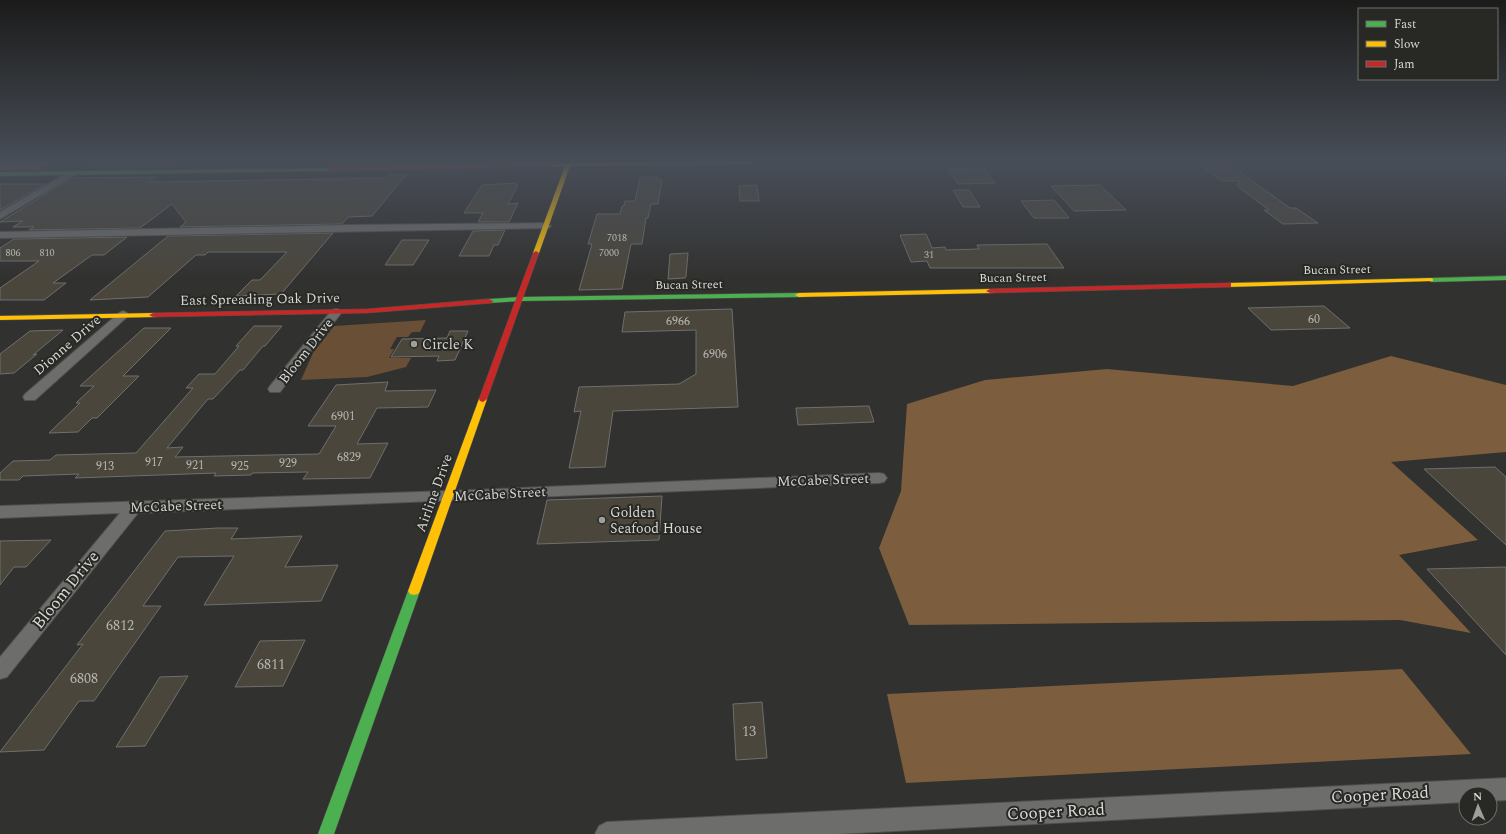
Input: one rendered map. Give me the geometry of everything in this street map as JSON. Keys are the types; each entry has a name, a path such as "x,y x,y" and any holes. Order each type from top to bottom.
{"street":[{"path":"0,216 25,201"},
{"name":"Airline Drive","path":"326,834 555,201"},
{"path":"0,235 340,228 546,226"},
{"name":"Bucan Street","path":"520,299 727,297 1506,278"},
{"name":"East Spreading Oak Drive","path":"0,318 367,311 520,299"},
{"name":"Bloom Drive","path":"275,389 336,312"},
{"name":"Dionne Drive","path":"30,397 123,315"},
{"name":"McCabe Street","path":"0,512 448,496 879,478"},
{"name":"Bloom Drive","path":"0,671 133,508"},
{"name":"Cooper Road","path":"607,834 1506,789"}],"shaded area":[{"path":"426,320 420,332 412,332 408,337 397,337 390,349 394,349 389,358 411,358 406,367 367,377 301,380 313,353 334,326"},
{"path":"1391,356 1506,385 1506,452 1391,462 1478,540 1399,555 1471,633 1400,620 909,625 879,548 901,491 907,404 985,380 1107,369 1293,386"},
{"path":"1402,669 1471,754 906,783 887,694"}],"building":[{"path":"0,201 16,201 0,210"},
{"path":"34,201 385,201 372,216 348,217 342,224 180,227 186,222 172,204 140,228 29,230 34,227 13,227 23,221 0,222"},
{"path":"472,201 510,201 508,204 518,203 509,222 478,222 483,213 464,213"},
{"path":"625,201 659,201 658,204 651,204 648,218 646,218 642,244 631,244 622,289 579,290 592,244 588,244 597,214 620,214"},
{"path":"959,201 976,201 980,207 963,207"},
{"path":"1021,201 1055,201 1069,218 1034,218"},
{"path":"1065,201 1117,201 1126,210 1074,211"},
{"path":"1257,201 1280,201 1290,208 1296,208 1318,223 1283,224 1264,210 1269,210"},
{"path":"505,230 498,245 494,245 489,256 459,256 473,231"},
{"path":"333,233 281,294 236,296 252,280 260,280 287,252 208,252 205,255 196,255 148,297 90,300 168,236"},
{"path":"926,234 932,248 945,247 946,250 979,249 977,245 1047,244 1064,268 930,268 927,261 911,262 900,235"},
{"path":"127,237 104,255 92,255 53,283 66,283 44,300 0,300 0,288 39,261 0,261 0,248 14,239"},
{"path":"402,240 429,240 413,265 385,265"},
{"path":"688,253 685,278 668,279 670,254"},
{"path":"1324,306 1350,328 1271,330 1248,308"},
{"path":"732,309 738,407 613,411 605,467 569,468 581,411 574,412 579,387 679,384 696,374 696,330 622,332 625,312"},
{"path":"254,326 282,326 243,370 240,370 213,399 208,399 167,448 183,447 175,457 319,454 336,426 308,426 336,385 388,382 385,391 436,390 428,407 377,408 357,444 388,443 370,478 303,479 308,472 252,473 251,475 214,476 216,473 75,478 79,474 23,476 19,480 0,480 0,473 13,461 50,460 56,455 136,453 193,388 186,388 199,374 215,374 239,346 236,346"},
{"path":"144,328 171,328 123,376 139,376 97,418 92,418 78,432 49,433 80,403 76,403 94,386 80,386"},
{"path":"63,330 14,373 0,374 0,354 30,331"},
{"path":"450,331 468,331 455,360 437,361 439,356 391,357 402,339 447,338"},
{"path":"869,406 874,422 798,425 796,408"},
{"path":"1495,467 1506,477 1506,545 1424,469"},
{"name":"Golden Seafood House","path":"662,496 659,540 537,544 547,500"},
{"path":"238,528 231,539 302,536 285,567 338,565 321,601 204,605 234,556 178,557 143,606 161,606 94,701 79,701 44,750 0,752 83,644 77,645 165,531"},
{"path":"51,540 26,567 14,567 0,585 0,541"},
{"path":"1506,567 1506,655 1427,569"},
{"path":"305,640 283,686 235,687 260,641"},
{"path":"188,676 145,746 116,747 160,677"},
{"path":"762,702 767,758 736,760 733,704"}],"traffic: fast":[{"path":"1431,280 1506,278"},
{"path":"489,301 520,299 799,295"},
{"path":"326,834 414,591"}],"traffic: slow":[{"path":"536,253 555,201"},
{"path":"1228,285 1431,280"},
{"path":"799,295 990,291"},
{"path":"0,318 153,315"},
{"path":"414,591 483,399"}],"traffic: jam":[{"path":"483,399 536,253"},
{"path":"990,291 1228,285"},
{"path":"153,315 367,311 489,301"}],"place":[{"name":"Circle K","path":"414,344"},
{"name":"Golden Seafood House","path":"602,520"}]}
